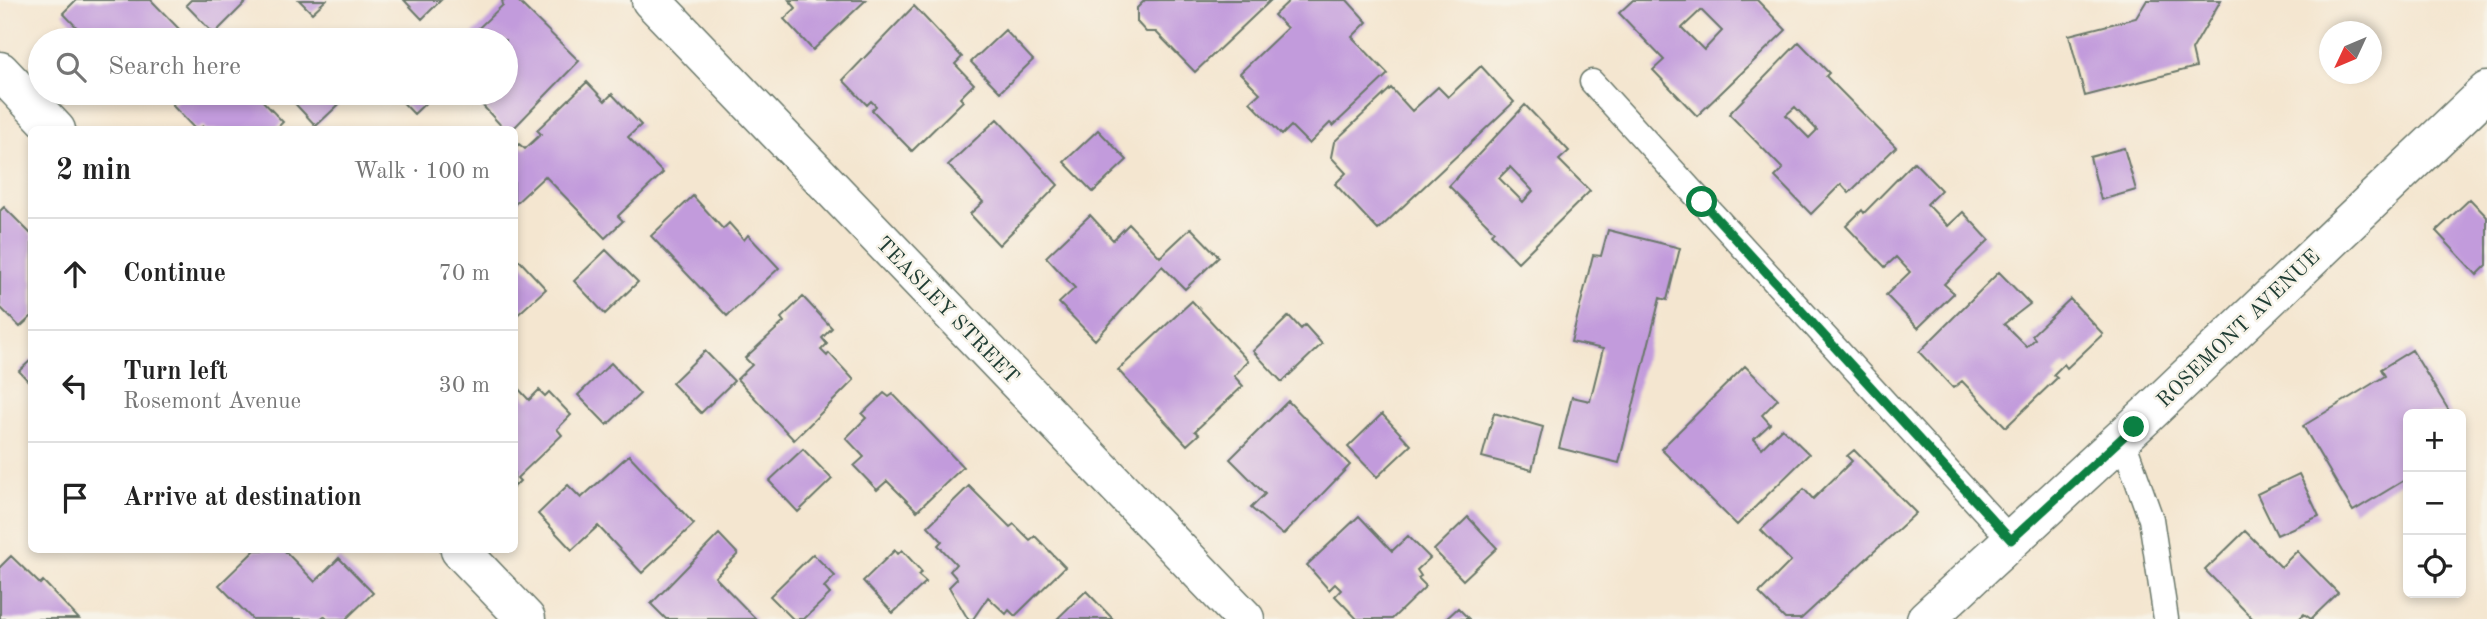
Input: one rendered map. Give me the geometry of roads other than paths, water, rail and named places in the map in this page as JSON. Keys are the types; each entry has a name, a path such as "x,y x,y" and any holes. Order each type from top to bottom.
{"street":[{"name":"TEASLEY STREET","path":"651,0 1245,619"},
{"path":"0,71 28,100"},
{"name":"ROSEMONT AVENUE","path":"1926,619 2122,438 2487,91"},
{"path":"32,105 52,126"},
{"path":"463,553 526,619"}],"lane":[{"path":"1592,82 2011,540"},
{"path":"2122,438 2151,519 2166,619"}]}
